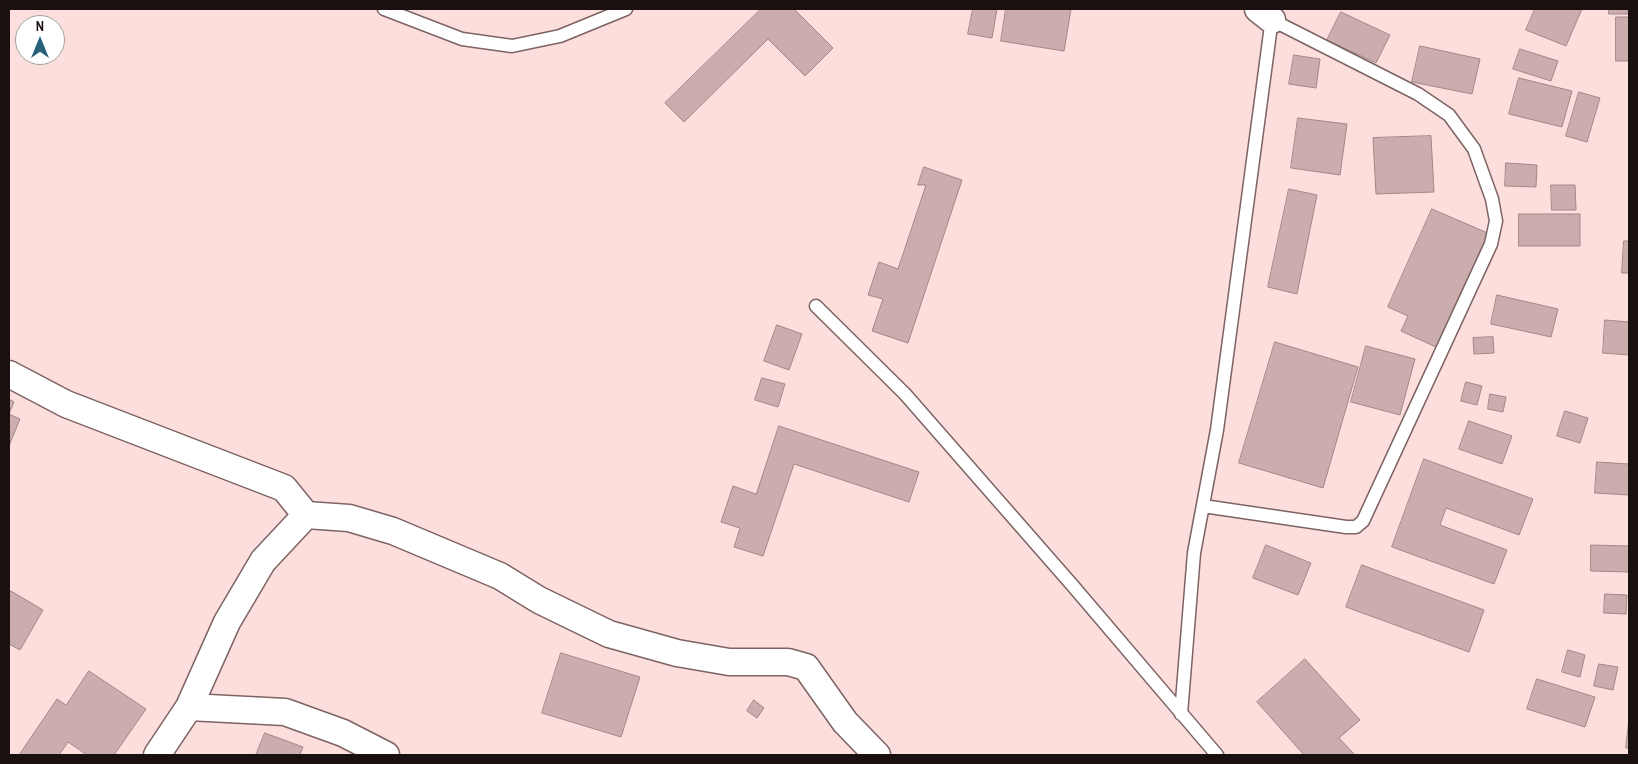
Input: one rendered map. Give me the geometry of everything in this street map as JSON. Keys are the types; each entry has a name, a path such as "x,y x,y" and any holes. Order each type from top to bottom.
{"street":[{"path":"9,374 66,404 284,488 306,515 349,518 393,531 500,576 539,600 609,634 685,655 729,662 788,662 806,667 845,722 877,755"},
{"path":"157,755 189,707 227,622 263,561 306,515"},
{"path":"189,707 285,712 343,733 386,755"}],"lane":[{"path":"384,9 462,39 512,46 560,36 626,9"},
{"path":"1181,714 1194,553 1217,430 1268,12 1418,94 1449,115 1474,149 1492,199 1496,221 1491,244 1363,522 1356,527 1346,527 1203,506"},
{"path":"816,306 905,394 1073,586 1217,755"}],"building":[{"path":"761,9 794,9 833,48 805,76 768,39 684,122 665,103"},
{"path":"973,9 997,9 992,38 968,34"},
{"path":"1006,9 1071,9 1064,51 1001,41"},
{"path":"1535,9 1582,9 1566,46 1526,30"},
{"path":"1609,9 1629,9 1629,14 1609,14"},
{"path":"1341,12 1390,35 1376,63 1327,40"},
{"path":"1616,17 1629,17 1629,61 1616,61"},
{"path":"1420,46 1480,59 1472,94 1412,82"},
{"path":"1520,49 1558,61 1551,81 1513,69"},
{"path":"1294,55 1320,59 1316,88 1289,84"},
{"path":"1519,78 1572,91 1562,127 1509,114"},
{"path":"1579,92 1600,98 1587,142 1566,136"},
{"path":"1298,118 1347,124 1340,175 1291,168"},
{"path":"1431,136 1434,192 1376,194 1373,138"},
{"path":"1506,163 1537,165 1536,187 1505,186"},
{"path":"924,167 962,180 908,343 872,331 883,299 868,295 879,262 898,269 926,185 918,185"},
{"path":"1551,185 1575,185 1576,210 1552,210"},
{"path":"1289,189 1317,195 1297,294 1268,287"},
{"path":"1432,209 1490,234 1438,348 1401,331 1408,316 1388,307"},
{"path":"1519,214 1580,214 1580,246 1519,246"},
{"path":"1624,241 1629,241 1629,273 1622,273"},
{"path":"1497,295 1558,309 1551,337 1491,324"},
{"path":"1605,320 1629,322 1629,355 1603,353"},
{"path":"777,325 802,334 789,370 764,361"},
{"path":"1493,337 1494,353 1474,354 1473,338"},
{"path":"1275,342 1358,367 1323,488 1239,463"},
{"path":"1366,346 1415,359 1400,415 1351,402"},
{"path":"762,378 785,384 778,407 755,400"},
{"path":"1466,382 1482,386 1477,405 1461,401"},
{"path":"1490,394 1506,397 1503,412 1488,409"},
{"path":"9,399 14,402 9,414"},
{"path":"1565,411 1588,418 1580,443 1557,436"},
{"path":"9,414 20,419 9,446"},
{"path":"1469,421 1512,436 1502,464 1459,449"},
{"path":"779,426 919,472 909,502 794,464 763,556 734,547 740,528 721,522 733,486 756,494"},
{"path":"1424,459 1533,499 1519,535 1446,508 1440,525 1507,550 1494,584 1392,547"},
{"path":"1597,462 1629,464 1629,495 1595,493"},
{"path":"1266,545 1311,563 1298,595 1253,578"},
{"path":"1591,545 1629,546 1629,572 1591,571"},
{"path":"1362,565 1484,610 1469,652 1346,607"},
{"path":"11,591 43,610 20,650 9,644 9,596"},
{"path":"1605,594 1627,595 1626,614 1604,613"},
{"path":"1568,650 1585,655 1580,677 1562,672"},
{"path":"561,653 640,677 621,737 542,713"},
{"path":"1305,659 1360,720 1339,738 1355,755 1304,755 1257,702"},
{"path":"1599,664 1618,667 1613,690 1594,686"},
{"path":"89,671 146,709 114,755 87,755 68,742 59,755 19,755 57,699 66,705"},
{"path":"1537,679 1595,697 1585,727 1527,709"},
{"path":"754,700 764,708 757,718 747,711"},
{"path":"1629,719 1629,748 1626,748"},
{"path":"265,733 303,747 300,755 256,755"}]}
